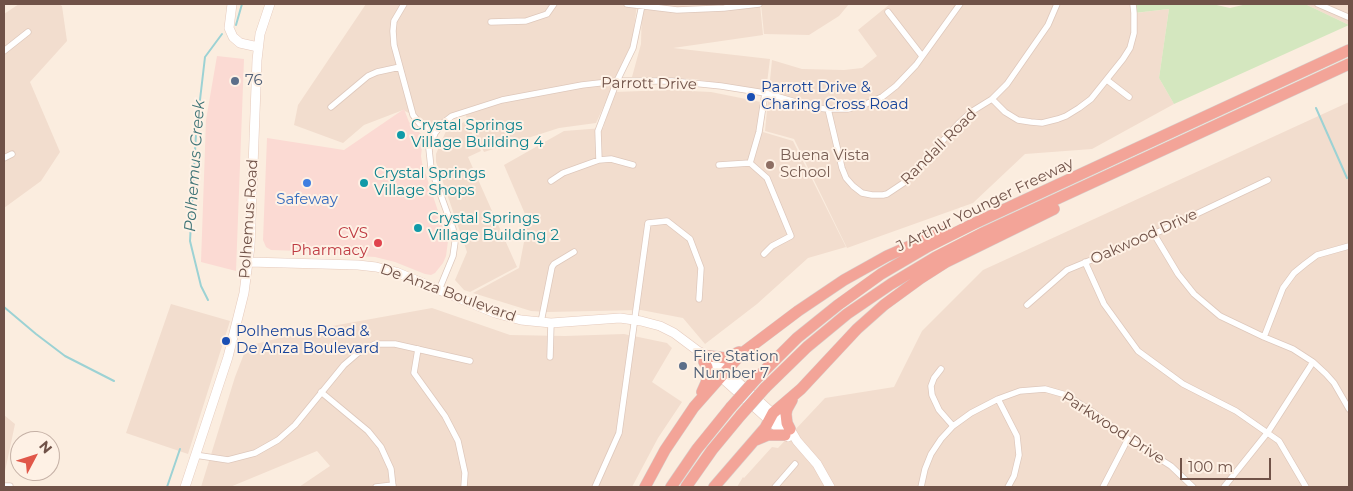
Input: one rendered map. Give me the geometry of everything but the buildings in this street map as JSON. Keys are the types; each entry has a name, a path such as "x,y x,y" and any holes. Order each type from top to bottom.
{"highway":[{"name":"J Arthur Younger Freeway","path":"671,487 697,449 756,379 807,330 865,285 927,247 998,212 1349,50"},
{"name":"J Arthur Younger Freeway","path":"686,487 741,414 807,347 869,298 919,266 966,242 1349,64"},
{"path":"714,487 771,417 870,317 891,299 921,278 961,255 1101,185 1164,150"},
{"path":"694,406 737,358 815,299 876,262 912,244 950,228 998,212"},
{"path":"645,487 671,440 705,387 708,378 707,359 726,358 750,347"},
{"path":"749,446 768,434 788,432 786,412 790,402 800,389"}],"street":[{"path":"232,4 229,28 233,37 240,43 258,47"},
{"name":"Polhemus Road","path":"185,487 232,343 242,302 249,262 258,47 263,22 270,4"},
{"path":"404,4 394,21 394,45 413,115 420,124 434,133 429,149 430,162 453,229 455,242 453,256 439,290"},
{"path":"491,22 526,21 547,14 554,4"},
{"path":"627,4 677,10 759,4"},
{"name":"Parrott Drive","path":"434,133 452,116 502,100 582,84 617,81 672,81 721,86 765,94 804,105 828,109 848,109 882,97 908,76 960,4"},
{"name":"Randall Road","path":"828,109 846,178 853,186 872,196 883,195 894,190 905,182 958,124 971,112 992,99 1007,84 1048,25 1057,4"},
{"path":"992,99 1005,112 1018,120 1042,123 1066,116 1091,100 1130,48 1134,33 1133,4"},
{"path":"1318,4 1348,17"},
{"path":"599,160 598,131 617,81 633,48 642,5"},
{"path":"888,12 922,56"},
{"path":"4,51 28,32"},
{"path":"331,107 368,76 400,67"},
{"path":"1107,80 1129,97"},
{"path":"750,163 759,132 765,94"},
{"path":"4,158 12,154"},
{"path":"551,181 563,173 599,160 611,159 633,165"},
{"path":"719,165 750,163 767,178 791,236 772,246 764,254"},
{"name":"Oakwood Drive","path":"1027,305 1067,270 1154,234 1268,180"},
{"path":"595,487 620,433 648,223 667,221 690,239 701,268 699,299"},
{"path":"1154,234 1178,274 1194,294 1220,316 1264,338 1293,349 1313,362 1334,383 1349,409"},
{"path":"1264,338 1283,288 1294,273 1317,255 1349,246"},
{"path":"541,322 552,267 574,252"},
{"name":"De Anza Boulevard","path":"249,262 366,265 396,272 503,315 521,320 551,323 613,318 634,320 667,329 698,351 788,432 817,464 830,487"},
{"path":"1086,262 1104,304 1138,351 1183,384 1236,411 1268,432 1279,441 1306,487"},
{"path":"550,357 551,323"},
{"path":"195,455 228,460 255,454 278,440 295,425 344,365 358,352 375,344 395,344 470,361"},
{"path":"418,349 414,373 445,416 458,441 465,473 464,487"},
{"path":"1224,487 1268,432 1313,362"},
{"path":"941,369 931,386 932,395 939,410 953,426"},
{"name":"Parkwood Drive","path":"921,487 931,454 953,426 971,413 998,399 1020,391 1045,389 1066,395 1093,412 1128,439 1171,466 1193,487"},
{"path":"322,392 368,431 381,447 391,469 393,486 376,487"},
{"path":"998,399 1017,436 1019,455 1014,476 1008,487"},
{"path":"1103,487 1128,439"},
{"path":"776,487 795,464"}],"shaded area":[{"path":"19,4 59,4 62,6 67,41 30,82 60,152 41,181 4,208 4,14"},
{"path":"366,4 637,4 632,45 596,123 559,128 484,152 463,110 434,126 403,110 364,125 343,143 294,125 298,105"},
{"path":"642,4 760,4 763,35 673,48 770,59 766,91 694,79 632,77 641,44"},
{"path":"761,4 849,4 839,16 809,35 764,34"},
{"path":"890,4 1133,4 1135,13 1169,9 1159,78 1174,104 1092,149 1025,154 973,203 847,248 794,139 765,131 772,60 802,69 844,70 862,68 877,56 858,30"},
{"path":"1305,4 1349,4 1349,25"},
{"path":"217,56 244,59 236,271 201,262 206,120"},
{"path":"669,90 711,92 766,103 763,132 793,141 846,247 808,258 757,304 705,344 683,318 641,310 531,311 473,293 519,268 528,221 504,165 564,131 603,128 615,92"},
{"path":"1349,102 1349,487 737,487 743,477 772,447 778,448 825,398 894,387 922,331 983,270"},
{"path":"404,109 409,122 422,135 422,163 448,241 446,256 435,273 431,275 425,274 395,262 375,257 329,252 271,250 266,247 263,240 267,138 344,150"},
{"path":"466,121 481,151 468,157 517,267 470,292 464,290 455,280 467,252 436,162 436,154 446,131"},
{"path":"171,304 230,321 188,454 126,433"},
{"path":"432,308 510,335 624,334 667,343 672,348 652,382 682,402 658,438 632,487 299,487 330,466 317,451 230,487 201,487 235,377 247,346 321,328"},
{"path":"4,415 15,424 14,431 10,431 10,448 4,476"}],"green space":[{"path":"1133,4 1212,4 1230,8 1247,4 1305,4 1349,25 1174,104 1159,78 1169,9 1134,13"}],"waterway":[{"name":"Polhemus Creek","path":"236,25 242,4"},
{"name":"Polhemus Creek","path":"208,300 201,286 190,241 196,134 205,57 222,34"},
{"path":"1316,108 1347,178"},
{"path":"4,307 65,356 114,381"},
{"name":"Polhemus Creek","path":"167,487 180,449"}],"place":[{"name":"76","path":"235,81"},
{"name":"Parrott Drive & Charing Cross Road","path":"751,97"},
{"name":"Crystal Springs Village Building 4","path":"401,135"},
{"name":"Buena Vista School","path":"770,165"},
{"name":"Safeway","path":"307,183"},
{"name":"Crystal Springs Village Shops","path":"364,183"},
{"name":"Crystal Springs Village Building 2","path":"418,228"},
{"name":"CVS Pharmacy","path":"378,243"},
{"name":"Polhemus Road & De Anza Boulevard","path":"226,341"},
{"name":"Fire Station Number 7","path":"683,366"}]}
